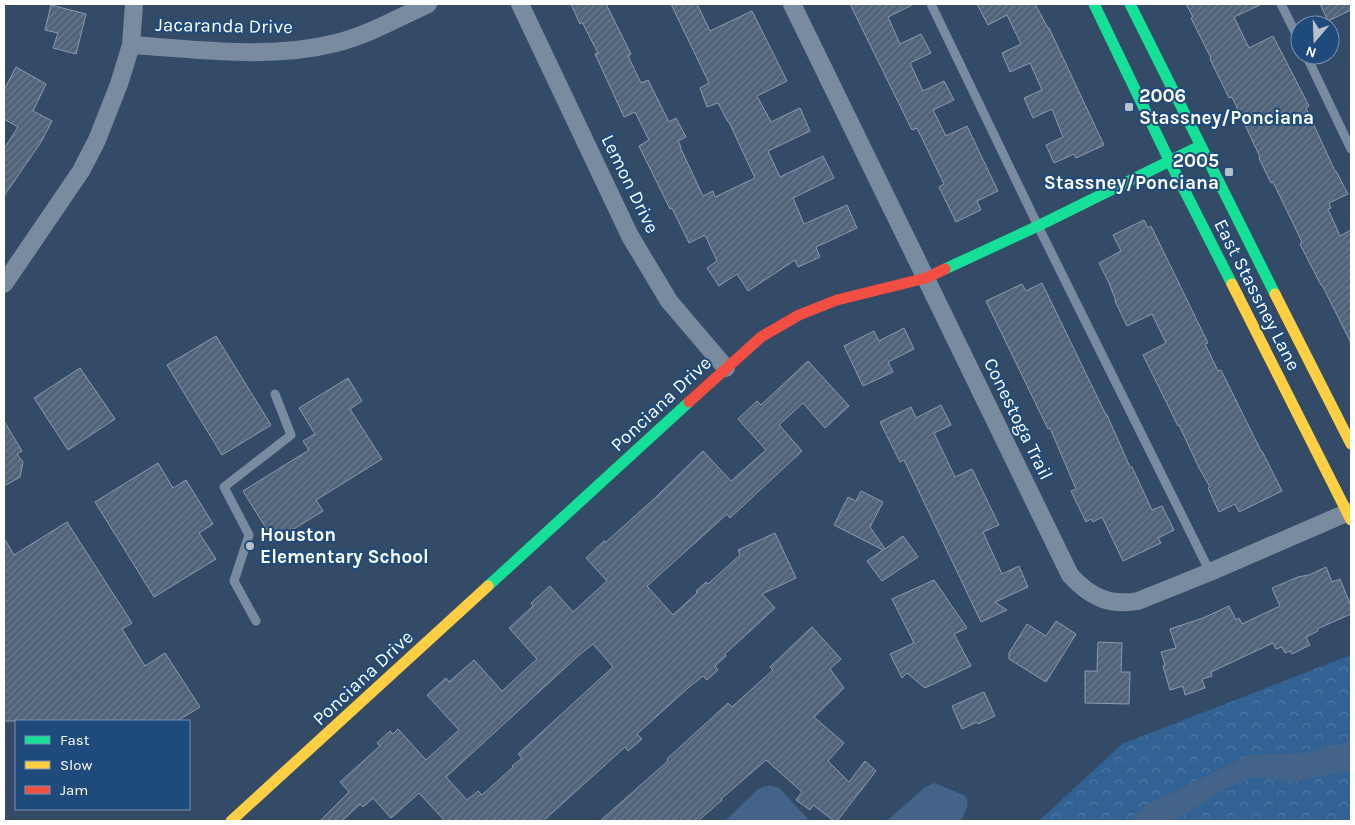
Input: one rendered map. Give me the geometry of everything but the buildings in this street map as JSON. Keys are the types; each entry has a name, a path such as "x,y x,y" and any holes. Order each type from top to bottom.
{"street":[{"path":"4,284 81,171 97,140 119,84 130,45 134,4"},
{"name":"Jacaranda Drive","path":"130,45 272,53 303,49 337,43 370,31 428,4"},
{"name":"Lemon Drive","path":"520,4 630,236 648,268 669,300 726,368"},
{"name":"Conestoga Trail","path":"792,4 1070,575 1080,586 1092,595 1105,600 1128,603 1138,601 1350,514"},
{"name":"East Stassney Lane","path":"1094,4 1170,162 1350,514"},
{"name":"East Stassney Lane","path":"1130,4 1351,444"},
{"name":"Ponciana Drive","path":"231,821 762,337 799,315 836,300 926,278 1038,226 1200,146"}],"lane":[{"path":"931,4 1038,226 1210,572"},
{"path":"1282,4 1290,21"},
{"path":"1311,65 1351,149"},
{"path":"256,621 234,581 248,535 224,487 291,434 275,394"}],"green space":[{"path":"1351,655 1351,821 1039,821 1122,744"}],"shaded area":[{"path":"1351,741 1351,770 1294,782 1256,777 1234,784 1173,821 1129,821 1147,804 1249,755 1306,753"},
{"path":"934,783 964,795 967,801 967,808 961,821 887,821 924,788"},
{"path":"764,786 779,788 806,817 807,821 725,821 757,790"}],"traffic: fast":[{"path":"1094,4 1170,162 1232,284"},
{"path":"1130,4 1275,294"},
{"path":"945,269 1038,226 1200,146"},
{"path":"488,586 689,402"}],"traffic: slow":[{"path":"1232,284 1351,520"},
{"path":"1275,294 1351,444"},
{"path":"231,821 488,586"}],"traffic: jam":[{"path":"689,402 761,337 799,315 837,300 926,278 945,269"}],"place":[{"name":"2006 Stassney/Ponciana","path":"1129,107"},
{"name":"2005 Stassney/Ponciana","path":"1229,172"},
{"name":"Houston Elementary School","path":"250,546"}]}
